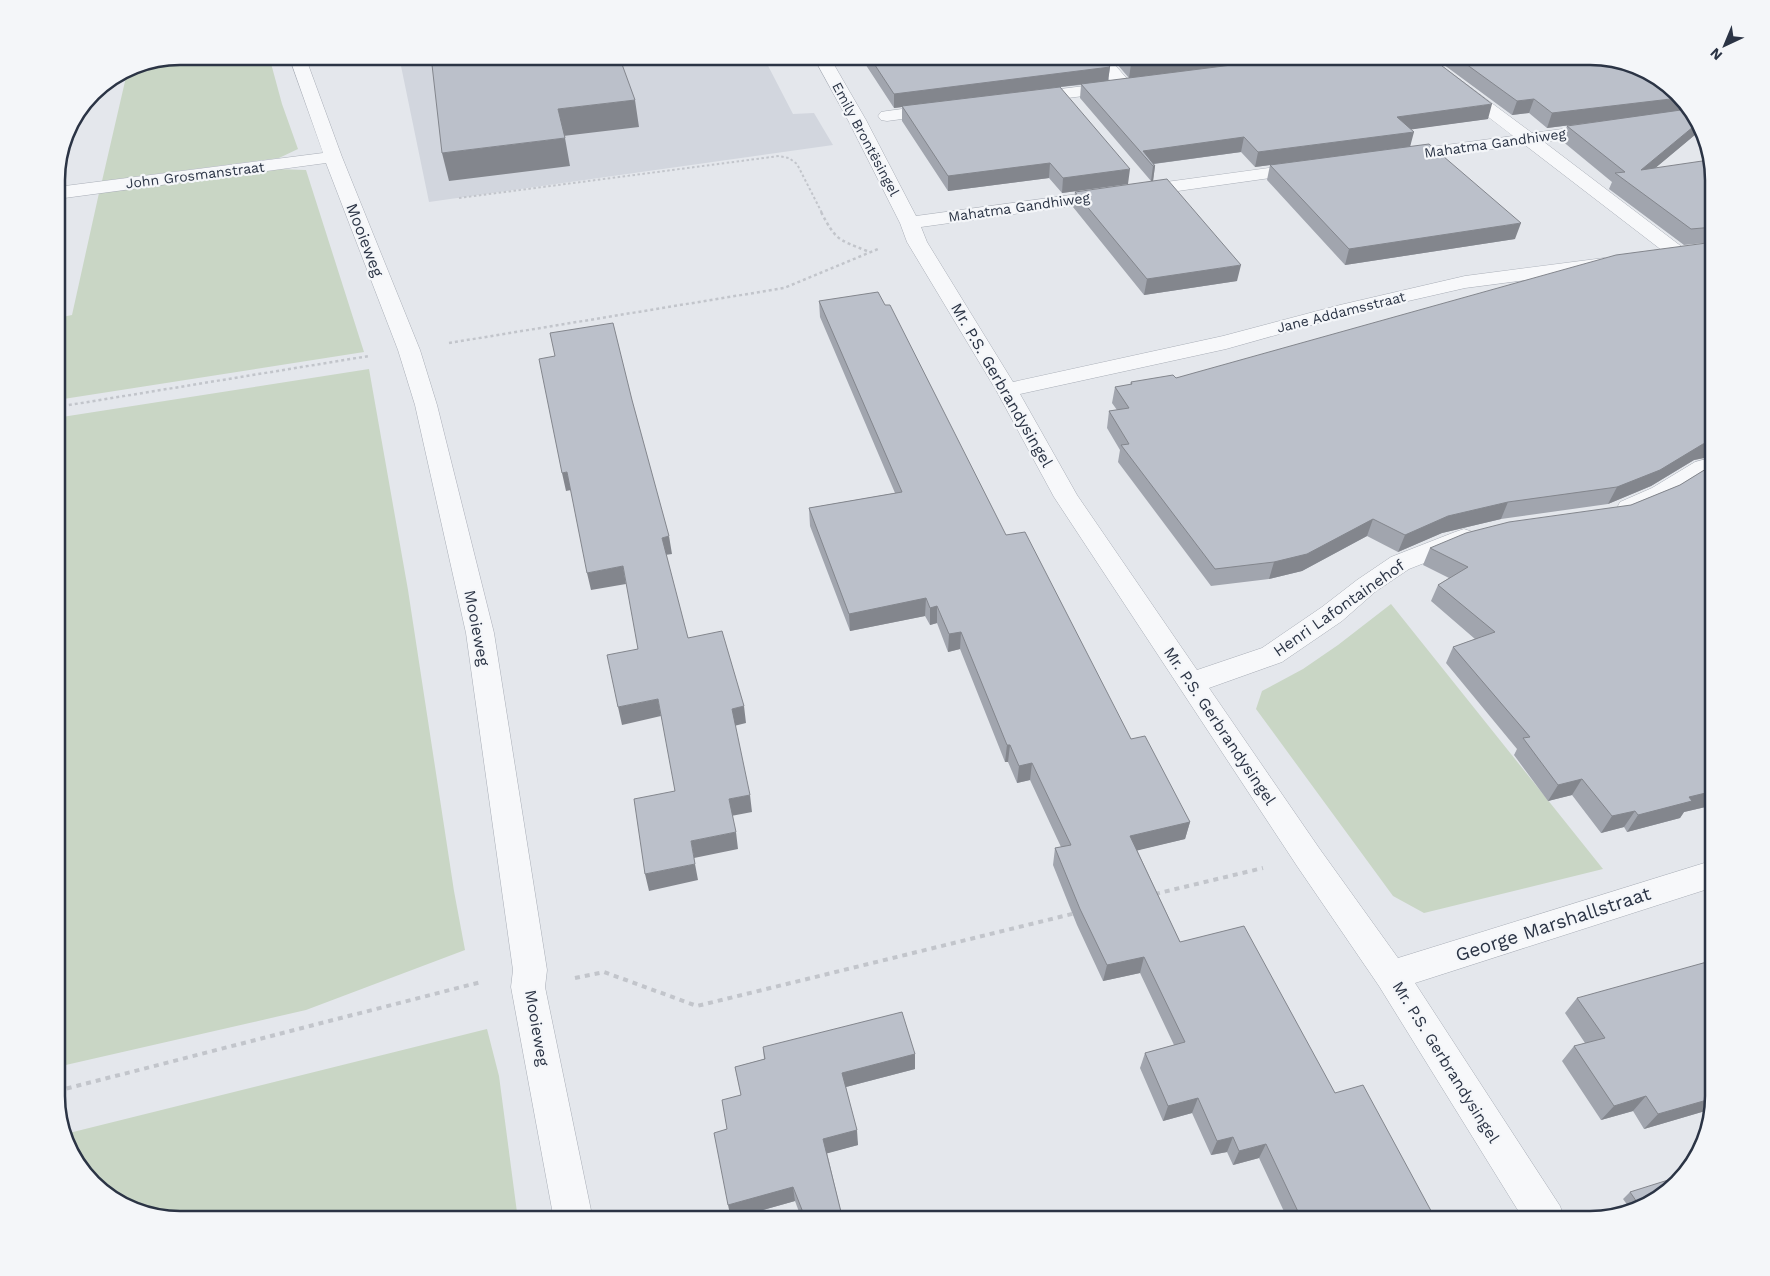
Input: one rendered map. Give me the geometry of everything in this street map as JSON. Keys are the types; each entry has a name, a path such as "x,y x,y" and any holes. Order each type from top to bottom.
{"street":[{"name":"Mooieweg","path":"300,65 333,158 409,350 426,405 480,633 529,979 572,1211"},
{"name":"Emily Brontësingel","path":"826,65 857,120 914,233"},
{"path":"1106,65 1124,86"},
{"path":"1429,65 1688,252 1650,258"},
{"path":"1015,100 1144,83"},
{"path":"1064,94 1077,108"},
{"path":"887,116 956,107"},
{"name":"Mahatma Gandhiweg","path":"1380,158 1616,127"},
{"name":"John Grosmanstraat","path":"65,192 333,158"},
{"name":"Mahatma Gandhiweg","path":"914,233 1145,189 1322,166"},
{"path":"1133,175 1145,189"},
{"name":"Mr. P.S. Gerbrandysingel","path":"914,233 1007,390 1066,497 1308,857 1392,975 1540,1211"},
{"name":"Jane Addamsstraat","path":"1007,390 1226,342 1347,309 1465,282 1621,262"},
{"path":"1604,515 1634,506 1660,494 1705,467"},
{"name":"Henri Lafontainehof","path":"1191,683 1272,655 1332,614 1366,586 1400,563 1451,542 1485,533"},
{"name":"George Marshallstraat","path":"1392,975 1705,876"}],"path":[{"path":"459,198 758,158 792,158 797,164 833,234 844,242 867,252"},
{"path":"65,406 784,288 914,233"},
{"path":"1153,895 1308,857"},
{"path":"65,1089 529,979 604,972 697,1006 1085,911"}],"shaded area":[{"path":"768,65 793,114 814,113 833,145 429,202 401,66"}],"green space":[{"path":"172,65 271,65 282,104 298,149 279,158 102,181 126,78 150,69"},
{"path":"276,169 306,170 364,352 65,399 65,316 72,315 99,193"},
{"path":"369,369 408,590 454,891 465,950 306,1010 65,1065 65,417"},
{"path":"1391,604 1603,869 1424,913 1393,896 1256,709 1262,691 1303,669"},
{"path":"487,1029 499,1076 517,1211 165,1210 143,1205 122,1196 104,1183 84,1160 71,1132"}],"building":[{"path":"432,65 622,65 635,100 558,109 565,138 442,153"},
{"path":"875,65 1108,65 1110,67 894,94"},
{"path":"1232,65 1441,65 1492,104 1397,117 1414,132 1258,152 1244,137 1143,151 1155,166 1153,166 1081,84"},
{"path":"1467,65 1598,65 1613,67 1648,80 1671,99 1552,113 1534,99 1517,101"},
{"path":"1060,87 1130,169 1063,178 1050,163 948,176 902,106"},
{"path":"1681,110 1692,127 1641,170 1704,161 1705,228 1691,229 1615,173 1625,172 1567,126"},
{"path":"1429,144 1521,223 1349,249 1270,165"},
{"path":"1167,179 1241,265 1147,279 1075,192"},
{"path":"1705,243 1705,443 1660,470 1617,487 1508,502 1448,516 1405,535 1373,519 1307,554 1274,562 1215,569 1121,445 1129,444 1109,411 1129,408 1115,387 1132,384 1131,382 1173,375 1176,378 1616,255"},
{"path":"878,292 885,305 890,305 1006,535 1025,532 1131,739 1145,736 1190,822 1130,836 1180,942 1244,926 1335,1093 1363,1085 1431,1211 1298,1211 1266,1144 1239,1151 1233,1137 1217,1141 1198,1098 1168,1106 1145,1053 1185,1042 1144,957 1107,965 1080,909 1055,848 1071,845 1032,763 1019,766 1010,745 1007,745 961,632 949,634 937,606 930,608 926,598 849,614 809,508 902,492 819,301"},
{"path":"613,323 669,536 662,538 688,638 722,631 744,706 732,709 750,795 729,799 736,832 691,841 695,864 645,874 634,799 675,791 658,699 618,707 607,655 638,649 623,566 587,573 567,472 562,473 539,359 555,356 550,333"},
{"path":"1705,470 1705,793 1689,797 1692,801 1638,815 1635,811 1612,816 1582,779 1558,785 1523,738 1530,737 1453,647 1495,632 1438,585 1468,567 1430,548 1466,533 1509,522 1631,505 1680,485"},
{"path":"1705,962 1705,1101 1658,1114 1646,1096 1614,1106 1574,1046 1605,1038 1577,998"},
{"path":"902,1012 915,1054 842,1073 857,1130 823,1139 841,1211 802,1211 793,1187 728,1205 714,1133 727,1129 722,1100 741,1095 735,1067 765,1059 763,1047"},
{"path":"1669,1180 1654,1192 1636,1201 1630,1192"}]}
